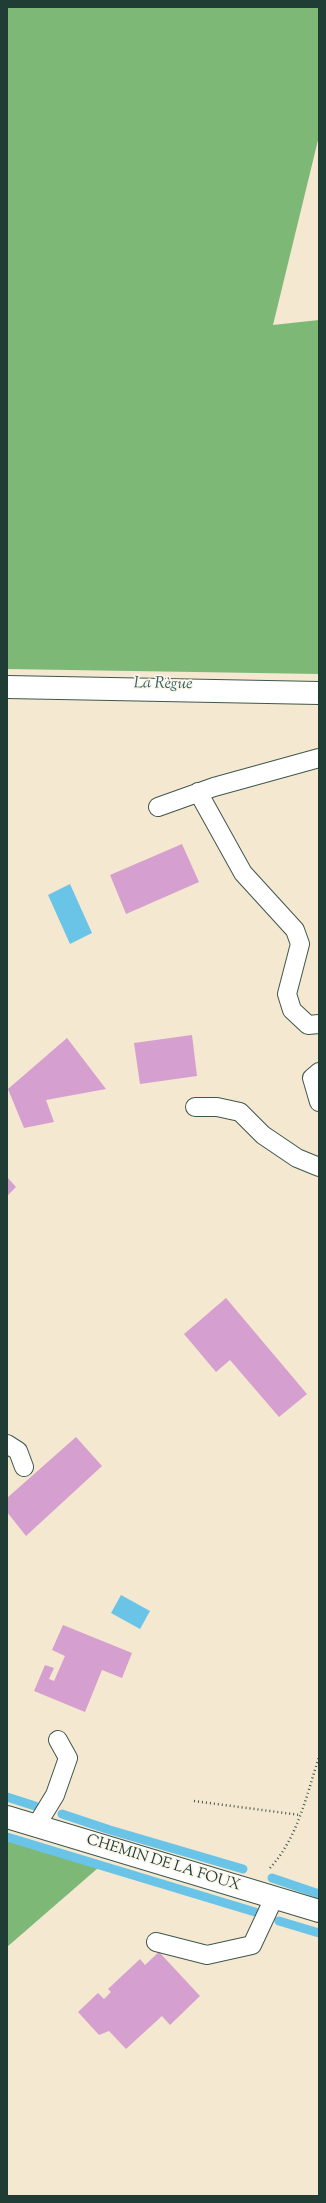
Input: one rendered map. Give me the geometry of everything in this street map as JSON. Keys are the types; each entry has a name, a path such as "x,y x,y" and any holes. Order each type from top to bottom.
{"street":[{"path":"7,688 319,694"},
{"name":"CHEMIN DE LA FOUX","path":"7,1817 319,1911"}],"lane":[{"path":"158,807 198,792 319,758"},
{"path":"198,792 243,873 295,930 300,944 287,994 292,1010 308,1025 319,1024"},
{"path":"319,1072 312,1078 319,1102"},
{"path":"194,1107 217,1107 240,1112 263,1135 297,1158 319,1167"},
{"path":"7,1444 18,1451 24,1467"},
{"path":"36,1826 55,1795 68,1758 58,1740"},
{"path":"156,1942 207,1955 252,1945 274,1898"}],"path":[{"path":"253,1891 282,1856 293,1837 319,1757"},
{"path":"194,1801 300,1815"}],"green space":[{"path":"7,7 319,7 319,136 273,325 319,320 319,674 7,669"},
{"path":"7,1835 99,1863 98,1868 7,1947"}],"water":[{"path":"70,884 92,933 70,944 48,895"},
{"path":"121,1595 150,1611 140,1629 111,1613"}],"building":[{"path":"182,844 199,882 126,914 110,875"},
{"path":"192,1035 197,1076 140,1084 134,1043"},
{"path":"67,1038 106,1089 46,1100 54,1122 24,1128 8,1089"},
{"path":"7,1177 16,1187 7,1196"},
{"path":"226,1298 307,1394 279,1417 230,1360 216,1372 184,1334"},
{"path":"76,1437 102,1466 26,1536 7,1512 7,1498"},
{"path":"63,1625 132,1653 122,1678 102,1670 85,1712 34,1691 45,1665 54,1668 49,1679 54,1681 65,1656 52,1650"},
{"path":"159,1952 200,1996 170,2025 162,2016 126,2049 109,2031 99,2035 78,2012 98,1993 104,1999 111,1992 108,1989 140,1959 145,1965"}],"waterway":[{"path":"7,1797 35,1806"},
{"path":"62,1814 110,1830 243,1869"},
{"path":"7,1837 255,1912"},
{"path":"272,1878 319,1894"},
{"path":"279,1921 319,1933"}],"water label":[{"name":"La Règue","path":"163,685"}]}
